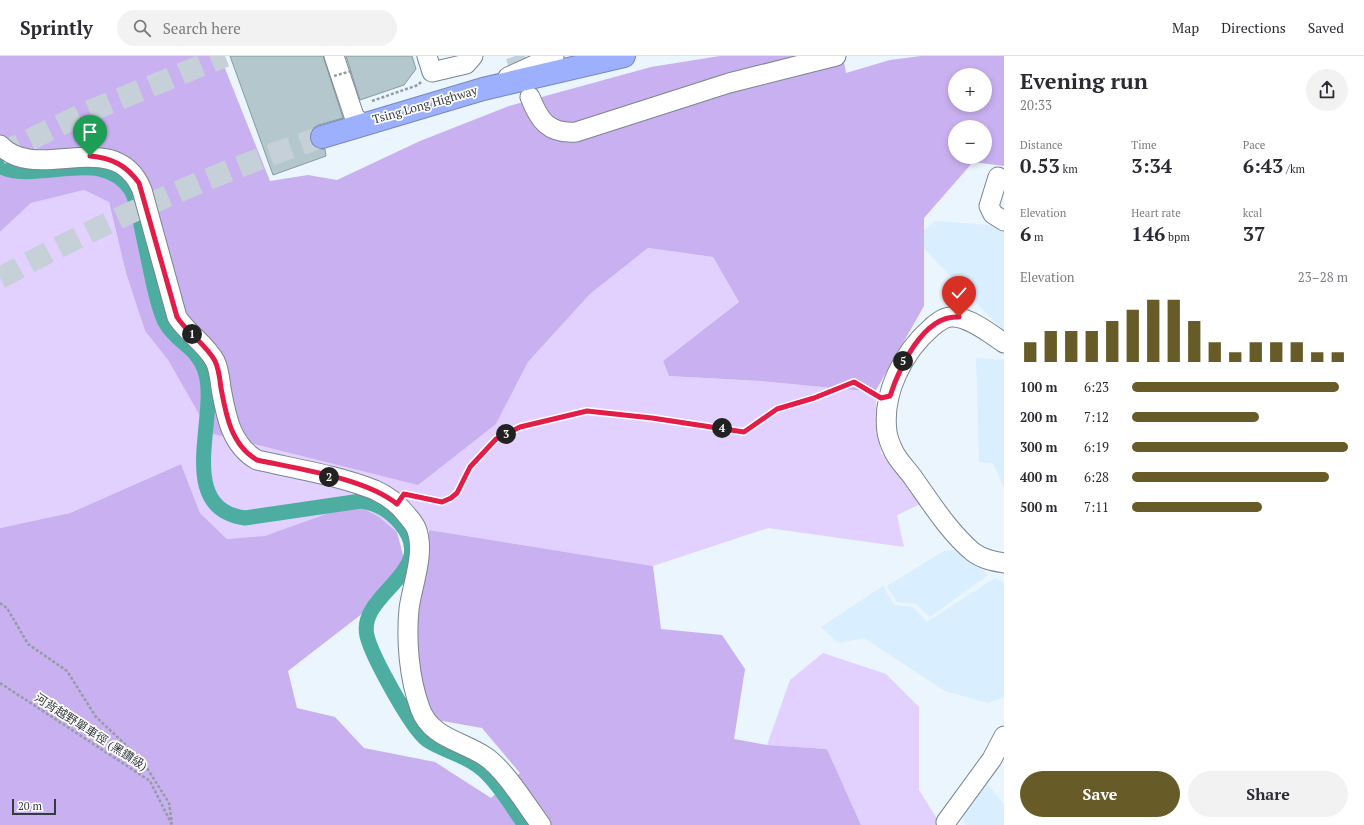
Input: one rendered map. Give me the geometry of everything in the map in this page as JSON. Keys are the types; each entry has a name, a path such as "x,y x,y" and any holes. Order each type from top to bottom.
{"highway":[{"name":"Tsing Long Highway","path":"322,137 357,117 483,89 529,87 601,61 624,56"}],"street":[{"path":"334,56 357,117"},
{"path":"430,64 466,64 473,56"},
{"path":"483,89 554,56"},
{"path":"529,87 536,113 544,123 562,132 576,132 736,81 836,56"},
{"path":"0,145 12,155 24,159 96,157 113,161 131,171 142,190 177,317 181,324 207,350 215,361 230,427 239,443 249,455 257,460 354,483 376,490 397,504 416,528 420,547 409,609 409,644 412,677 420,709 437,732 486,756 497,766 541,825"},
{"path":"998,177 989,206 993,214 1004,221"},
{"path":"1004,342 959,317 942,319 912,347 898,372 886,414 887,432 897,457 940,515 965,544 979,556 1004,563"},
{"path":"946,822 992,759 1004,736"}],"path":[{"path":"357,117 361,106 418,85 430,64"},
{"path":"334,76 351,71"},
{"path":"397,504 404,494 442,502 451,498 457,493 470,467 496,439 520,427 587,411 652,418 744,432 777,409 814,398 854,382 881,398 890,396"},
{"path":"0,603 7,608 28,644 67,671 96,717 142,760 169,803 172,824"},
{"name":"河背越野單車徑 (黑鑽級)","path":"0,683 150,781 172,824"}],"shaded area":[{"path":"0,56 220,56 270,181 308,175 337,180 420,141 509,106 651,67 720,56 843,56 846,73 890,60 921,56 1004,56 1004,166 988,164 992,164 992,120 948,120 948,164 971,164 924,218 924,306 875,392 760,381 669,376 663,361 739,302 713,257 648,248 590,294 528,362 496,424 418,485 210,433 168,360 145,331 126,273 109,202 84,190 31,203 0,232"},
{"path":"84,190 109,202 126,273 145,331 168,360 211,433 496,424 528,362 590,294 648,248 713,257 739,302 663,361 669,376 760,381 875,392 881,453 931,499 897,515 904,547 768,528 653,566 429,530 397,532 378,516 354,504 265,537 227,539 200,513 181,464 70,513 0,528 0,232 31,203"},
{"path":"935,221 1004,226 1004,331 915,239"},
{"path":"976,358 1004,360 1004,488 993,463 979,462"},
{"path":"181,464 200,513 227,539 265,536 354,504 378,516 397,532 404,559 363,613 288,671 297,708 335,717 364,748 435,762 491,798 520,773 482,728 437,720 409,669 429,530 653,566 661,629 722,635 745,669 734,739 767,745 827,749 861,825 0,825 0,528 70,513"},
{"path":"963,549 988,575 930,617 916,604 897,602 887,586 944,551"},
{"path":"995,578 1004,583 1004,697 988,703 945,691 864,638 838,643 821,627 883,586 894,605 913,607 927,622"},
{"path":"823,653 886,674 919,707 919,790 941,825 861,825 827,749 767,745 790,680"},
{"path":"987,784 1004,804 1004,825 965,825 963,815"}],"building":[{"path":"230,56 323,56 343,118 318,125 313,128 310,134 310,140 313,146 319,149 325,149 326,156 273,175"},
{"path":"346,56 412,56 416,69 404,85 360,100"}],"waterway":[{"path":"0,166 21,172 75,168 99,169 117,176 125,182 131,190 138,208 155,292 165,322 175,335 197,356 205,371 208,389 204,457 205,478 210,497 223,511 245,518 361,501 382,508 400,523 410,540 411,555 405,569 374,607 367,621 367,636 370,646 402,707 420,733 427,740 463,757 483,770 500,789 525,825"}],"tunnel":[{"path":"0,154 85,113 225,56"},
{"path":"515,56 526,86"},
{"path":"0,278 39,257 158,200 239,167 322,137"}],"route":[{"path":"90,156 107,159 125,167 131,171 139,183 177,317 181,324 207,350 215,361 230,427 239,443 249,455 257,460 346,481 376,490 397,504 404,494 442,502 451,498 457,493 460,484 470,467 496,439 520,427 587,411 652,418 744,432 777,409 814,398 854,382 881,398 890,396 898,372 912,347 937,322 950,317 959,317"}]}
